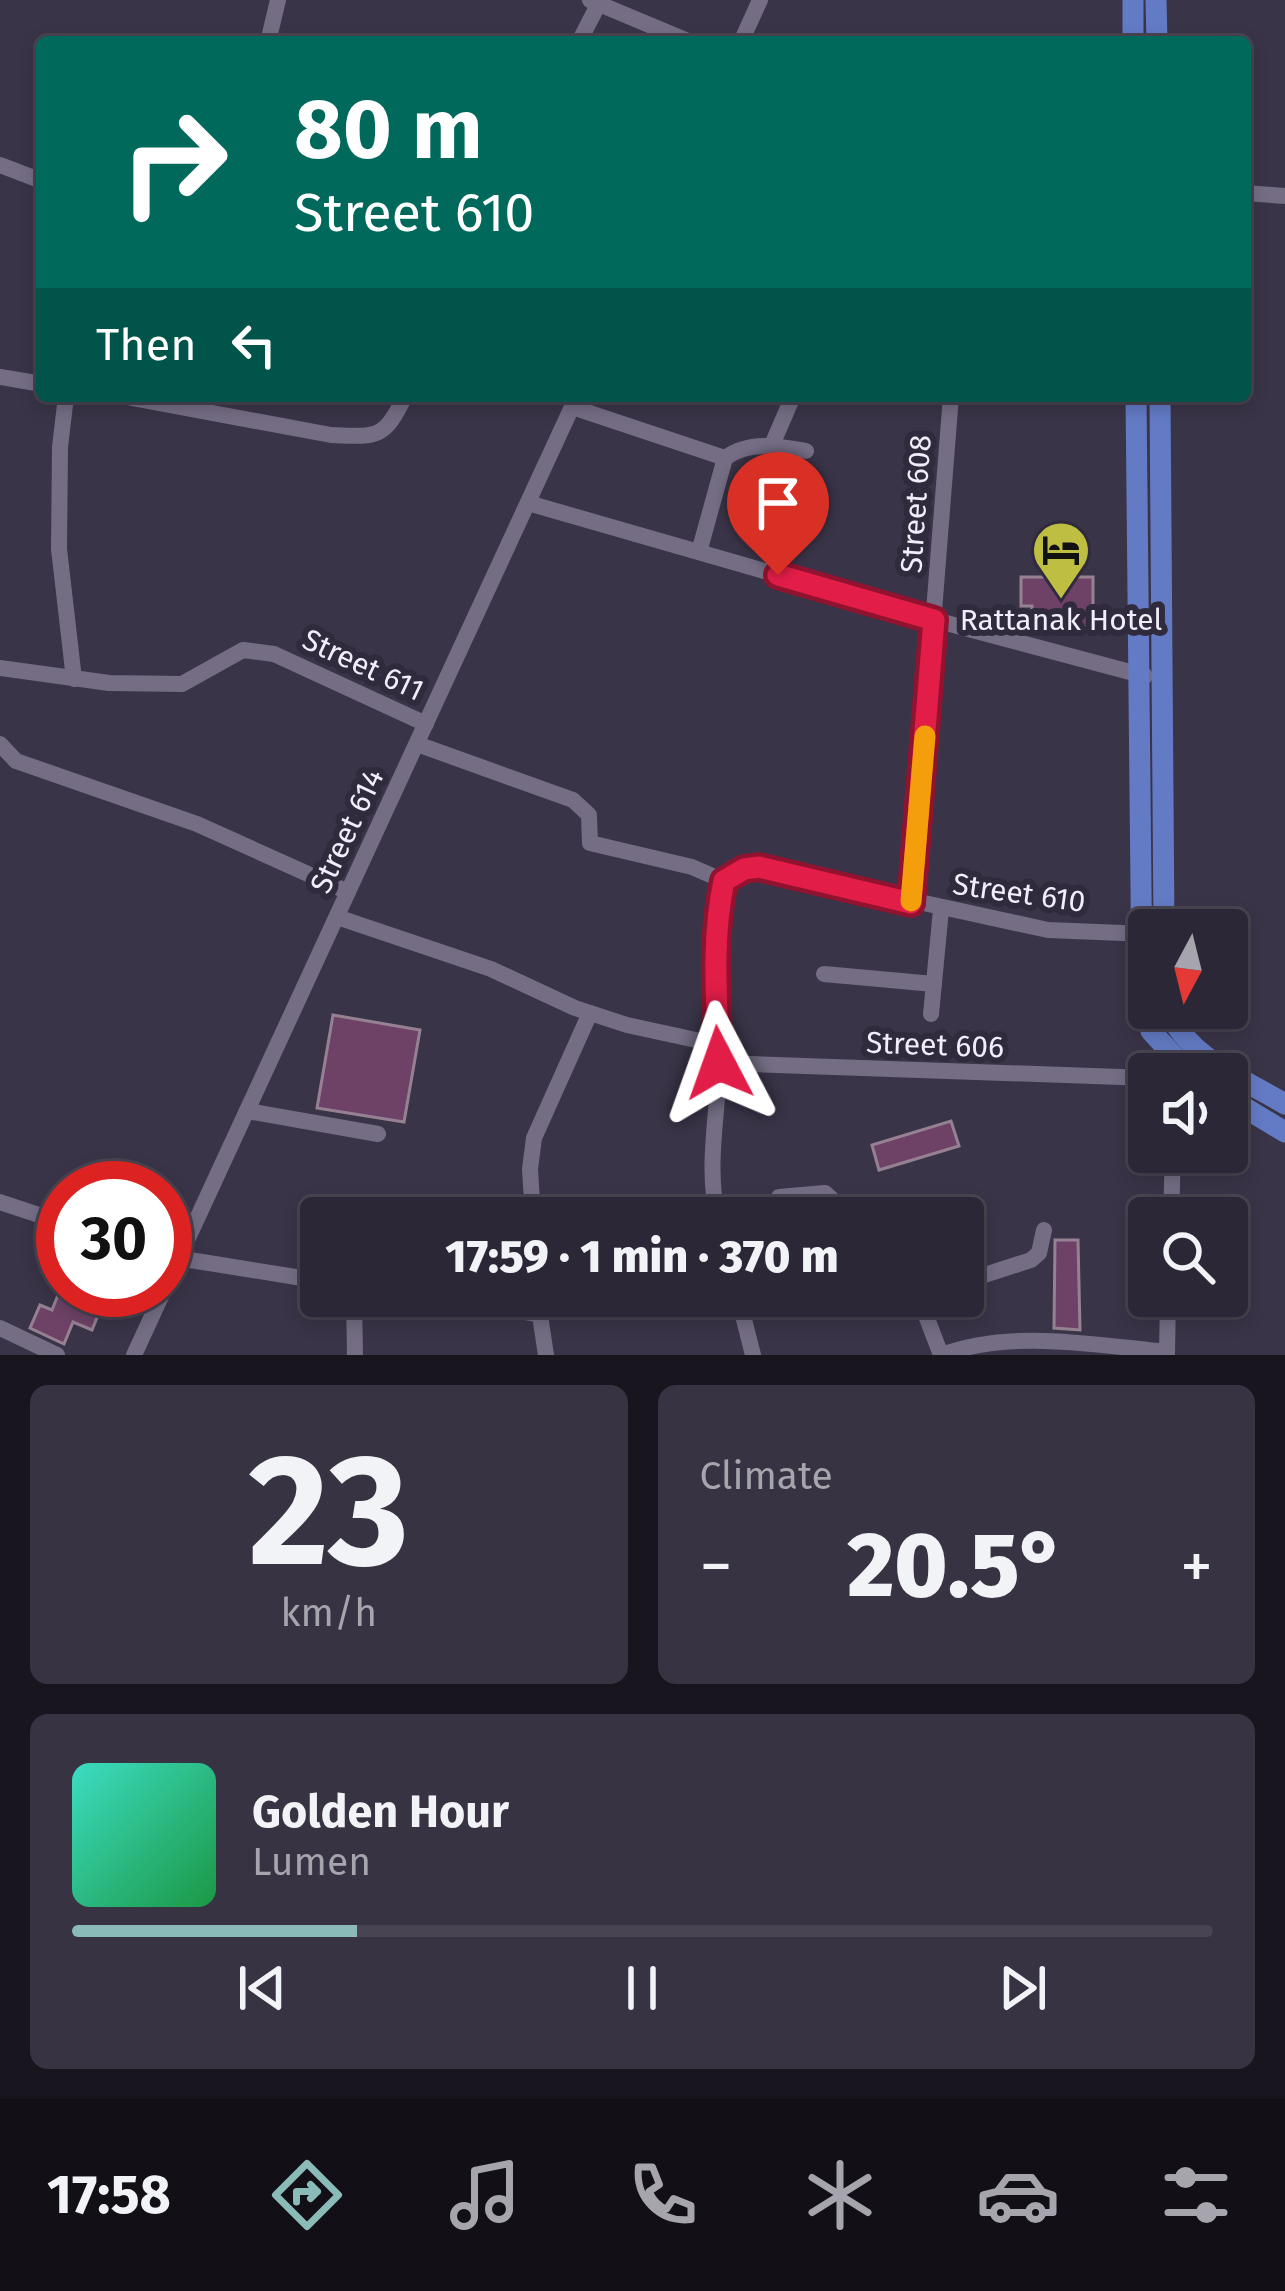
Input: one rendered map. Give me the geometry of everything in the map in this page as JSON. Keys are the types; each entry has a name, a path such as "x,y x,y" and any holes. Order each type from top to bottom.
{"main road":[{"path":"1133,0 1133,36"},
{"path":"1156,0 1156,36"},
{"path":"1136,402 1144,909"},
{"path":"1160,402 1164,909"},
{"path":"1150,1029 1170,1053"},
{"path":"1180,1029 1204,1053"},
{"path":"1248,1082 1285,1105"},
{"path":"1248,1109 1285,1132"}],"street":[{"path":"269,36 278,0"},
{"path":"744,36 760,0"},
{"path":"581,36 594,1 677,36"},
{"path":"0,165 36,179"},
{"path":"1251,193 1285,196"},
{"path":"0,377 36,383"},
{"path":"66,402 58,549 74,679"},
{"path":"153,402 332,435 362,436 391,425 402,402"},
{"path":"575,402 725,458"},
{"name":"Street 614","path":"192,1218 247,1112 575,402"},
{"path":"772,445 790,402"},
{"name":"Street 608","path":"911,903 950,402"},
{"path":"699,552 725,458 736,449 772,445 806,451"},
{"path":"528,503 934,620 1162,679"},
{"name":"Street 611","path":"0,668 109,683 182,684 243,650 274,654 426,724"},
{"path":"0,744 16,760 197,824 348,892"},
{"path":"416,744 573,800 589,815 590,843 692,867 724,881 716,1001 716,1197"},
{"name":"Street 610","path":"724,881 744,869 759,867 1048,930 1128,933"},
{"path":"931,1014 941,910"},
{"name":"Street 606","path":"337,917 491,969 590,1013 719,1054 1128,1077"},
{"path":"824,974 934,984"},
{"path":"532,1197 534,1138 590,1013"},
{"path":"247,1112 377,1134"},
{"path":"779,1197 825,1193 829,1197"},
{"path":"0,1202 36,1213"},
{"path":"984,1275 1031,1260 1039,1252 1044,1230"},
{"path":"192,1261 300,1278"},
{"name":"Street 614","path":"134,1355 152,1317"},
{"path":"354,1317 355,1355"},
{"path":"539,1317 546,1355"},
{"path":"743,1317 753,1355"},
{"path":"924,1317 942,1355 978,1345 1046,1341 1167,1353 1168,1317"},
{"path":"0,1328 57,1355"}],"building":[{"path":"1021,577 1093,577 1093,627 1032,627 1032,606 1021,606"},
{"path":"333,1015 420,1030 404,1122 317,1108"},
{"path":"951,1121 959,1146 879,1170 872,1145"},
{"path":"1055,1240 1078,1240 1080,1330 1054,1328"},
{"path":"36,1314 97,1317 92,1330 73,1322 64,1344 30,1328"}],"slow traffic":[{"path":"911,901 925,736"}],"place":[{"name":"Rattanak Hotel","path":"1061,601"}],"route":[{"path":"719,1063 716,1001 724,881 744,869 759,867 911,903 934,620 778,575"}]}
